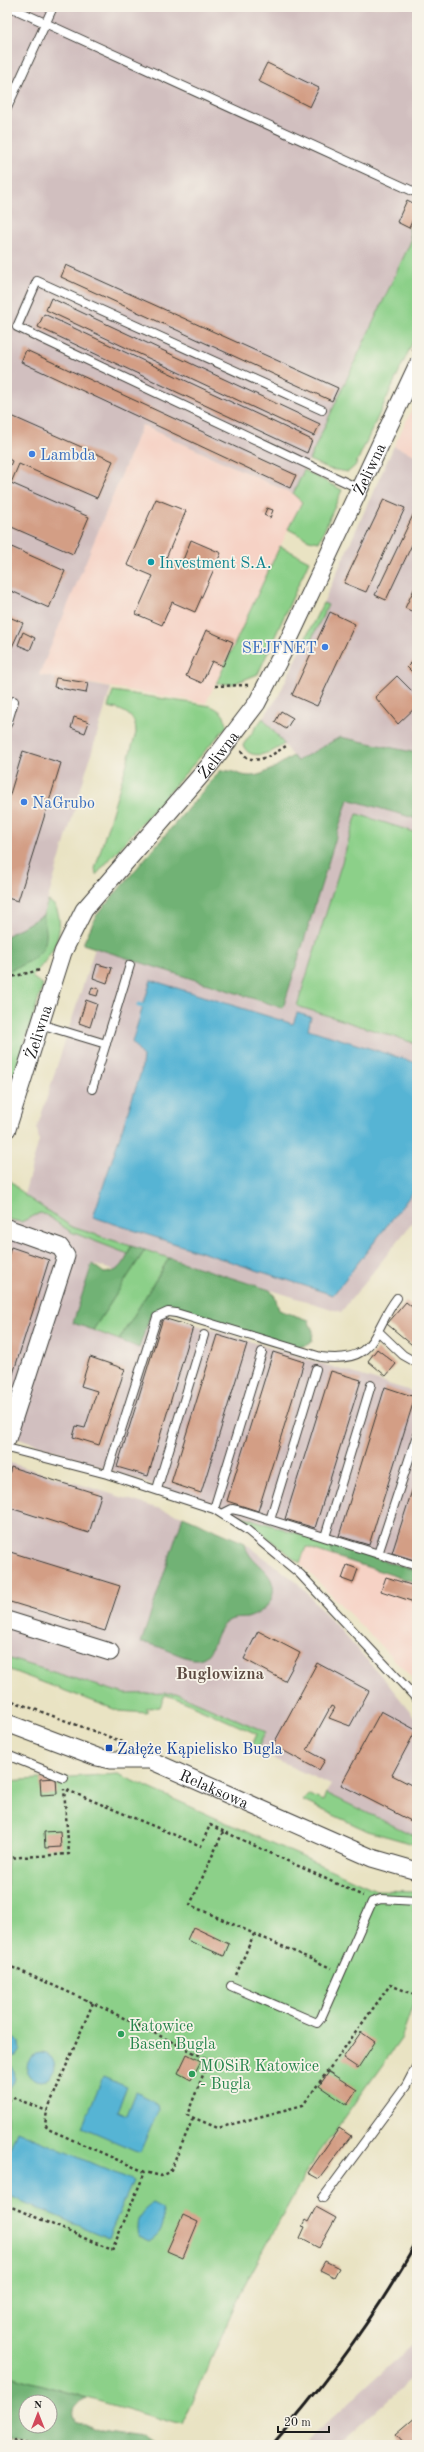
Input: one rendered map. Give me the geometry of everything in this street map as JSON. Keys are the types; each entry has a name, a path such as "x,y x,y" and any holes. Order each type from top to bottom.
{"street":[{"name":"Żeliwna","path":"7,1128 68,938 84,910 204,772 246,719 283,652 417,366"},
{"path":"7,1228 60,1247 66,1256 7,1440"},
{"path":"7,1620 110,1652"},
{"name":"Relaksowa","path":"7,1723 97,1757 111,1760 150,1760 372,1858 417,1871"}],"lane":[{"path":"10,7 417,194"},
{"path":"7,108 53,7"},
{"path":"322,410 37,281 17,327 360,489"},
{"path":"7,724 14,701"},
{"path":"92,1089 130,965"},
{"path":"40,1024 106,1044"},
{"path":"107,1474 157,1317 161,1314 176,1314 321,1357 332,1358 357,1354 372,1344 388,1311 397,1298"},
{"path":"378,1332 403,1355 417,1363"},
{"path":"157,1489 204,1335"},
{"path":"214,1509 262,1352"},
{"path":"270,1520 316,1369"},
{"path":"325,1537 372,1385"},
{"path":"378,1554 417,1435"},
{"path":"7,1448 107,1474 157,1489 214,1509 247,1530 300,1574 417,1699"},
{"path":"222,1514 232,1510 270,1520 417,1566"},
{"path":"7,1755 64,1778"},
{"path":"231,1986 317,2023 368,1909 374,1901 417,1901"},
{"path":"323,2198 406,2086 417,2065"}],"path":[{"path":"7,978 58,967"},
{"path":"7,1699 99,1734 129,1742"},
{"path":"7,1858 68,1854 64,1778"},
{"path":"64,1789 201,1846 210,1825 374,1901"},
{"path":"223,1831 190,1905 340,1973"},
{"path":"231,1986 254,1934"},
{"path":"7,1965 93,2003 209,2060 187,2115 218,2128 303,2105 390,1985 416,1995"},
{"path":"93,2003 47,2111 45,2125 48,2129 146,2172 161,2176 170,2172 193,2118"},
{"path":"7,2100 14,2098 47,2111"},
{"path":"7,2205 112,2250 146,2172"},
{"path":"7,2439 31,2445"}],"shaded area":[{"path":"7,7 417,7 417,210 409,228 411,240 293,494 142,425 39,675 111,688 43,915 7,936"},
{"path":"417,399 417,456 394,446"},
{"path":"142,425 293,494 302,501 206,703 38,675"},
{"path":"394,446 417,456 417,753 340,737 297,762 263,718 278,697 305,639 310,641 328,606 323,603"},
{"path":"348,799 417,819 417,1217 341,1312 131,1246 123,1267 116,1271 92,1264 73,1323 139,1348 152,1311 417,1393 417,1571 219,1508 7,1434 7,1231 24,1195 39,1140 37,1128 95,948 283,1008"},
{"path":"7,1462 183,1516 245,1543 298,1583 385,1680 417,1720 417,1837 326,1793 331,1785 256,1751 266,1732 176,1693 125,1694 7,1658"},
{"path":"306,1547 417,1583 417,1683 300,1563"},
{"path":"417,2341 417,2374 339,2445 302,2445"}],"green space":[{"path":"417,210 417,333 355,466 348,472 329,469 309,460 411,241 409,228"},
{"path":"304,470 342,490 319,542 309,540 288,529 302,502 293,494"},
{"path":"280,546 309,561 258,674 233,684 216,684"},
{"path":"323,603 328,605 310,642 305,639"},
{"path":"113,691 211,706 222,713 227,726 96,875 95,869 136,733 134,722 128,714 108,707"},
{"path":"263,718 284,744 268,753 256,755 251,754 243,745"},
{"path":"340,737 417,753 417,819 348,799 283,1008 83,944 96,916 220,771 229,771 246,776 255,776 273,769 293,756 297,761"},
{"path":"357,814 417,833 417,1044 297,1006"},
{"path":"48,901 56,908 58,912 58,935 56,943 48,957 32,977 43,985 7,1098 7,936 43,915"},
{"path":"43,915 46,934 45,944 42,950 26,963 7,971 7,936"},
{"path":"7,1177 24,1195 72,1227 131,1246 128,1254 71,1232 46,1215 40,1213 21,1222 7,1219"},
{"path":"131,1246 145,1250 93,1330 73,1323 92,1264 104,1273 115,1271 125,1261"},
{"path":"145,1250 169,1258 119,1340 93,1330"},
{"path":"169,1258 270,1290 274,1294 279,1310 308,1320 313,1331 312,1342 308,1345 298,1347 168,1309 157,1312 152,1311 139,1348 119,1340"},
{"path":"239,1515 334,1545 331,1547 333,1556 306,1547 300,1563"},
{"path":"183,1516 245,1543 250,1555 271,1579 273,1585 270,1601 263,1610 247,1618 229,1620 219,1630 212,1647 206,1656 196,1659 182,1656 157,1646 141,1643"},
{"path":"334,1545 417,1571 417,1583 333,1556 331,1550"},
{"path":"7,1658 125,1694 176,1693 266,1732 255,1752 250,1750 257,1734 176,1698 165,1695 160,1707 147,1708 147,1713 119,1711 7,1669"},
{"name":"MOSiR Katowice - Bugla","path":"118,1774 376,1890 417,1891 417,1993 401,2039 309,2167 241,2292 182,2425 7,2375 7,1781"},
{"path":"326,1793 417,1837 417,1845 368,1831 303,1801 308,1794 323,1801"},
{"path":"7,2375 87,2398 80,2401 73,2409 73,2416 75,2420 100,2431 144,2437 156,2445 44,2445 7,2437"}],"water":[{"path":"151,980 293,1024 297,1013 311,1017 308,1029 417,1063 417,1187 333,1295 93,1217 141,1072 143,1057 132,1042"},
{"path":"13,2038 19,2042 20,2050 16,2056 7,2057 7,2039"},
{"path":"41,2053 51,2057 55,2067 51,2077 41,2081 31,2077 27,2067 31,2057"},
{"path":"7,2062 13,2068 15,2076 13,2084 7,2090"},
{"path":"103,2077 127,2087 117,2111 127,2115 136,2092 158,2103 159,2109 140,2152 82,2127"},
{"path":"17,2131 133,2181 108,2238 7,2195 7,2155"},
{"path":"152,2204 162,2209 163,2224 157,2235 149,2241 138,2236 137,2226 141,2214"}],"building":[{"path":"267,63 319,88 310,107 258,81"},
{"path":"407,200 417,205 417,210 409,228 397,222"},
{"path":"66,265 338,388 332,401 61,277"},
{"path":"51,298 320,424 314,436 46,310"},
{"path":"44,314 312,440 307,453 38,327"},
{"path":"26,350 296,475 290,488 21,362"},
{"path":"7,414 113,461 97,498 19,464 11,483 89,517 73,554 7,525 7,473 12,461 7,458"},
{"name":"Investment S.A.","path":"156,499 186,511 166,558 181,565 191,540 221,553 195,612 172,602 162,625 136,614 153,576 127,565"},
{"path":"384,499 405,508 366,592 344,583"},
{"path":"267,508 273,510 270,518 264,515"},
{"path":"414,513 417,514 417,534 386,600 375,595"},
{"path":"7,545 65,571 49,608 7,589"},
{"path":"417,583 417,614 405,608"},
{"path":"330,612 355,624 317,706 292,695"},
{"path":"7,616 23,623 12,647 7,646"},
{"path":"206,630 233,642 223,666 212,661 202,683 186,676"},
{"path":"23,632 35,638 30,650 18,645"},
{"path":"417,657 417,677 407,667"},
{"path":"397,676 417,696 417,706 398,724 375,697"},
{"path":"56,678 88,683 86,693 54,687"},
{"path":"281,711 293,718 286,729 275,722"},
{"path":"74,717 89,722 85,733 71,728"},
{"path":"23,751 61,763 18,901 7,898 7,804"},
{"path":"97,964 112,968 107,983 93,978"},
{"path":"92,987 99,989 97,996 90,994"},
{"path":"86,1000 97,1004 90,1027 79,1023"},
{"path":"11,1247 49,1260 7,1393 7,1260"},
{"path":"406,1302 417,1311 417,1349 387,1324"},
{"path":"163,1318 193,1327 148,1476 117,1467"},
{"path":"217,1335 247,1344 201,1493 171,1483"},
{"path":"377,1349 396,1364 386,1376 368,1361"},
{"path":"273,1352 304,1362 258,1511 227,1501"},
{"path":"90,1357 125,1369 99,1445 73,1437 76,1426 85,1428 97,1391 81,1386"},
{"path":"331,1371 361,1380 315,1528 285,1519"},
{"path":"385,1387 415,1397 369,1545 339,1536"},
{"path":"11,1467 101,1495 89,1533 7,1507 7,1482"},
{"path":"417,1475 417,1561 392,1553"},
{"path":"7,1551 120,1586 105,1631 7,1601"},
{"path":"347,1565 358,1569 353,1583 342,1579"},
{"path":"386,1577 417,1587 417,1603 381,1591"},
{"path":"258,1631 300,1653 285,1681 244,1659"},
{"path":"317,1663 369,1691 350,1726 329,1718 335,1708 331,1706 307,1750 325,1760 319,1770 273,1745"},
{"path":"381,1711 416,1730 392,1775 417,1788 417,1824 341,1785"},
{"path":"56,1778 57,1794 41,1795 40,1779"},
{"path":"60,1831 61,1847 45,1848 44,1832"},
{"path":"193,1927 229,1944 224,1956 187,1940"},
{"path":"361,2032 375,2042 358,2068 343,2058"},
{"path":"187,2054 201,2061 191,2080 178,2073"},
{"path":"329,2072 357,2090 347,2105 319,2086"},
{"path":"339,2128 351,2136 319,2179 308,2173"},
{"path":"316,2207 336,2218 319,2248 300,2238 305,2227 302,2226 305,2220 308,2222"},
{"path":"183,2215 198,2222 183,2258 167,2251"},
{"path":"325,2261 339,2268 334,2277 320,2270"},
{"path":"417,2416 417,2445 406,2445 396,2434"}],"waterway":[{"path":"139,1005 143,1006"}],"railway":[{"path":"272,2445 312,2397 368,2322 417,2242"}],"place":[{"name":"Lambda","path":"32,454"},
{"name":"Investment S.A.","path":"151,562"},
{"name":"SEJFNET","path":"325,647"},
{"name":"NaGrubo","path":"24,802"},
{"name":"Załęże Kąpielisko Bugla","path":"109,1748"},
{"name":"Katowice Basen Bugla","path":"121,2034"},
{"name":"MOSiR Katowice - Bugla","path":"192,2074"}],"district":[{"name":"Buglowizna","path":"220,1673"}]}
